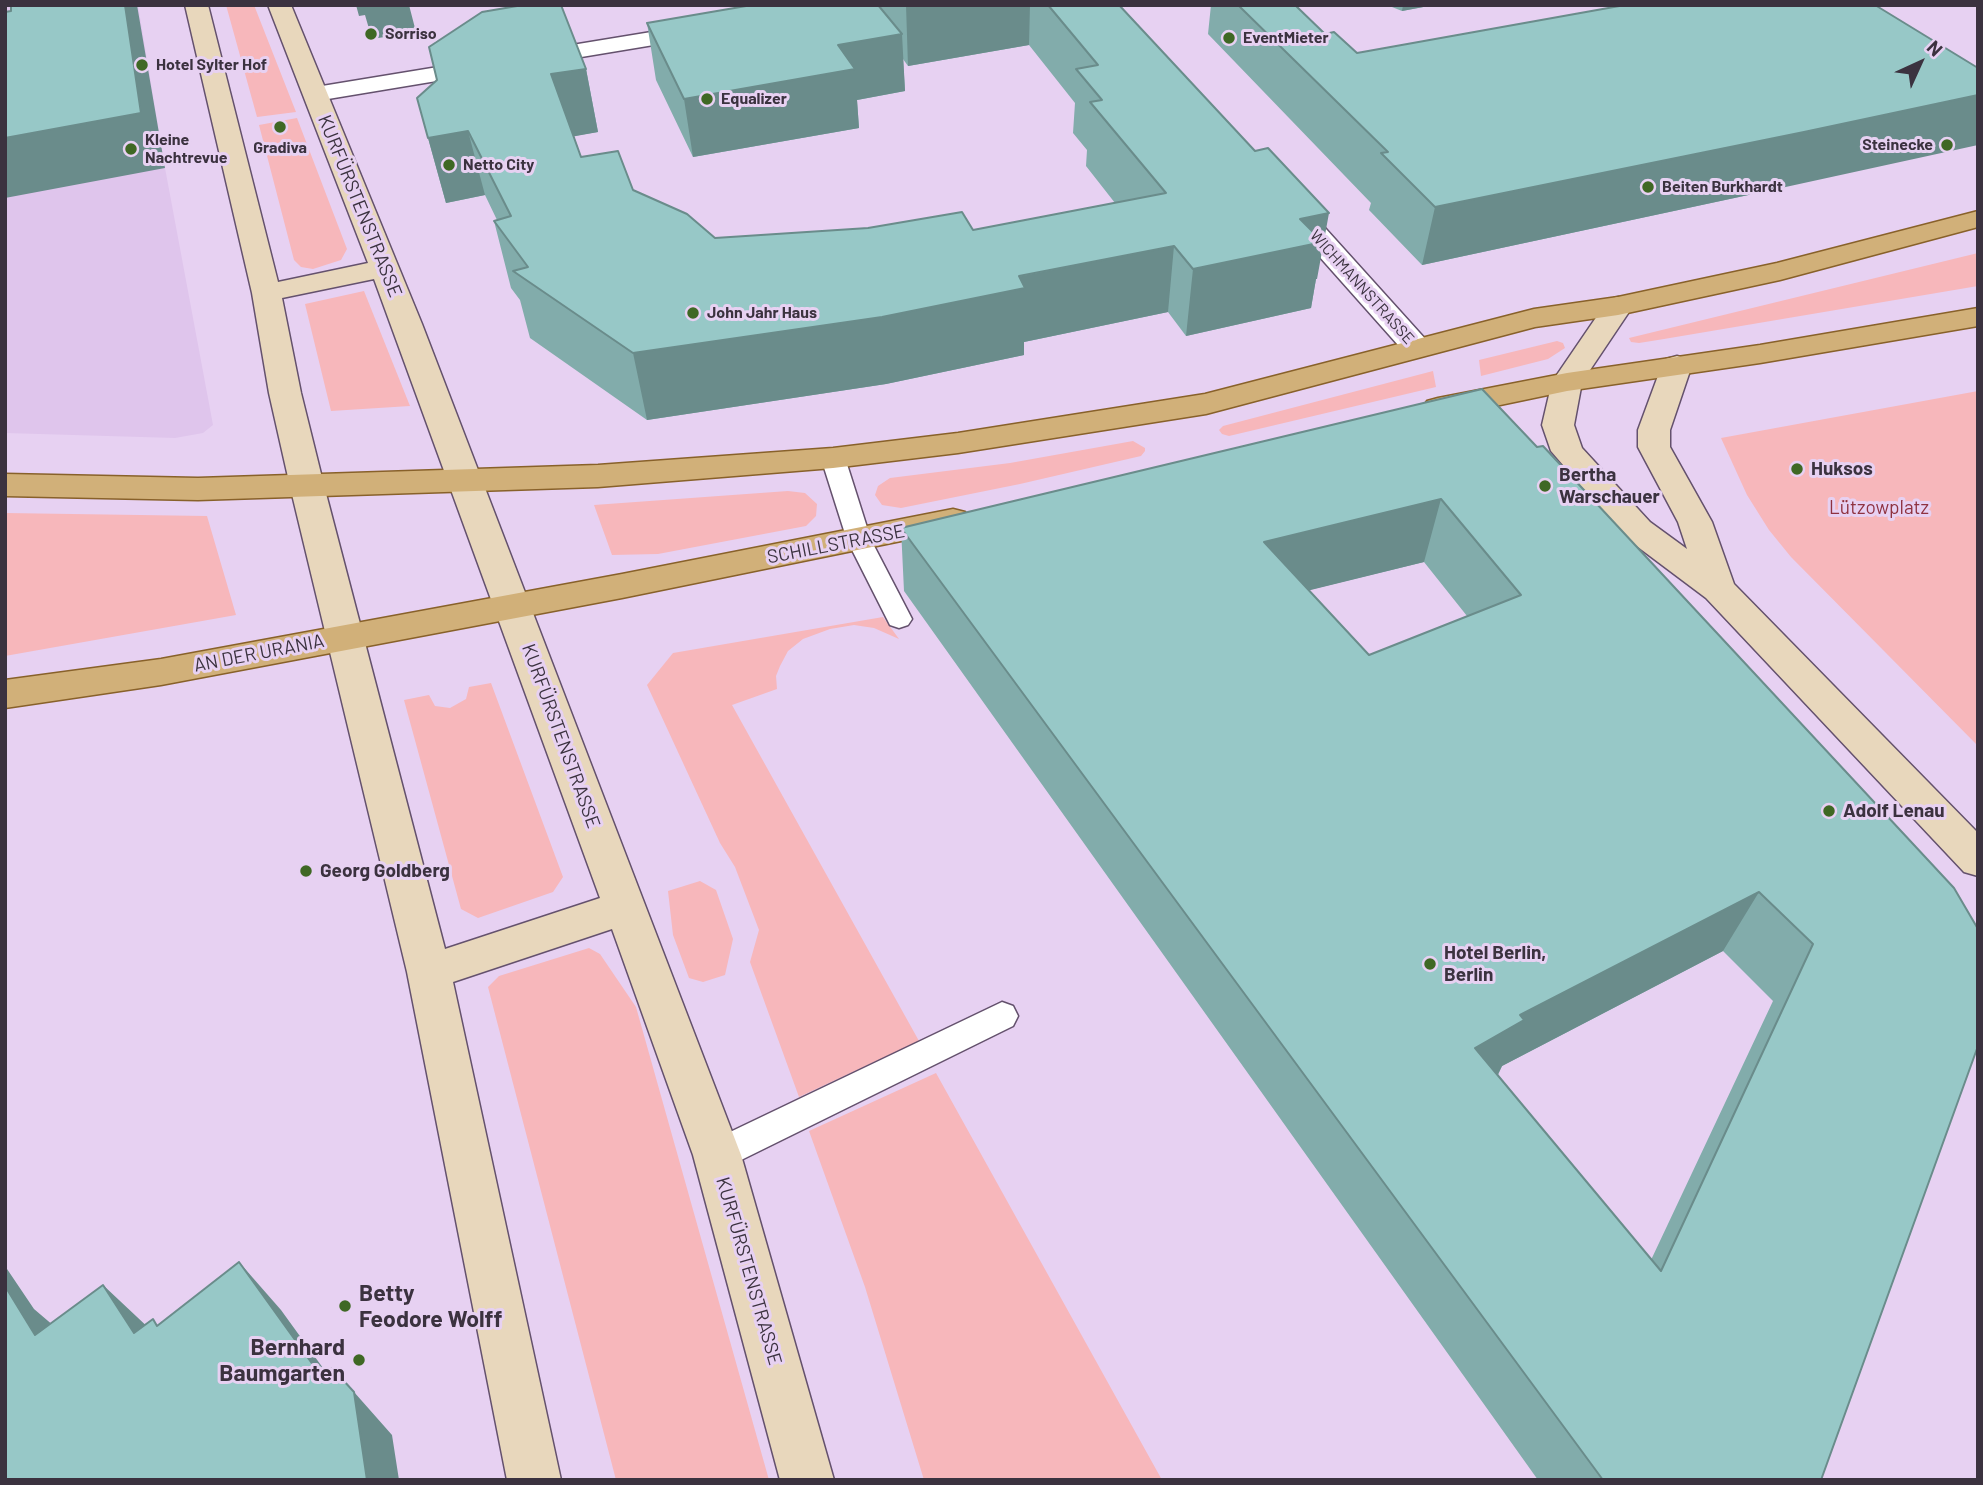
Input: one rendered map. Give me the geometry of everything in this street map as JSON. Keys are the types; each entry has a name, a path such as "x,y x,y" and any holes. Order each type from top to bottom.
{"main road":[{"path":"196,5 267,293 285,393 307,486 429,972 534,1480"},
{"name":"KURFÜRSTENSTRASSE","path":"279,5 384,268 513,606 717,1155 807,1480"},
{"path":"5,485 198,489 598,477 833,458 1038,432 1206,404 1534,318 1618,306 1835,258 1978,219"},
{"path":"267,293 384,268"},
{"path":"1618,306 1567,382 1558,425 1567,451 1639,530 1718,589 1978,860"},
{"path":"1412,414 1567,382 1978,317"},
{"path":"1676,365 1654,429 1654,446 1695,522 1718,589"},
{"name":"SCHILLSTRASSE","path":"513,606 978,515"},
{"name":"AN DER URANIA","path":"5,695 161,672 513,606"},
{"path":"429,972 624,908"}],"street":[{"path":"316,94 721,27"},
{"name":"WICHMANNSTRASSE","path":"1269,184 1417,348"}],"lane":[{"path":"833,458 859,540 899,619"},
{"path":"717,1155 1002,1016"}],"shaded area":[{"path":"5,5 138,5 213,425 203,433 175,438 5,433"}],"green space":[{"path":"226,5 254,5 296,112 257,117"},
{"path":"297,118 347,249 341,260 313,269 301,267 294,260 259,125"},
{"path":"1978,253 1978,286 1639,343 1631,342 1629,338"},
{"path":"364,291 410,406 331,411 305,304"},
{"path":"1557,341 1563,343 1565,348 1548,359 1481,376 1479,360"},
{"path":"1433,371 1436,387 1229,436 1219,430 1223,426"},
{"name":"Lützowplatz","path":"1978,391 1978,746 1791,557 1769,530 1747,495 1721,438"},
{"path":"1133,441 1145,448 1141,456 1020,484 901,508 882,505 875,495 878,486 890,478 1010,463"},
{"path":"788,491 805,493 817,504 816,516 806,526 658,554 612,555 594,505"},
{"path":"5,513 207,516 236,615 5,656"},
{"path":"883,617 899,639 874,628 854,625 830,629 803,639 788,651 780,666 776,676 777,689 732,705 919,1041 799,1097 750,962 759,930 735,867 720,843 647,685 673,653"},
{"path":"491,683 563,877 553,892 478,918 461,909 404,700 429,695 435,706 450,708 466,699 469,687"},
{"path":"700,881 716,890 733,939 725,975 703,982 689,978 673,935 668,891"},
{"path":"589,948 600,954 636,1007 769,1480 616,1480 488,987 499,976"},
{"path":"936,1073 1162,1480 924,1480 865,1287 809,1131"}],"building":[{"path":"11,5 125,5 141,113 5,138 5,12 11,11"},
{"path":"523,5 561,5 586,69 551,74 581,157 618,151 633,190 687,214 715,238 868,228 962,212 973,230 1166,193 1090,102 1102,100 1076,69 1098,65 1048,5 1119,5 1255,151 1268,148 1329,213 1300,219 1323,242 1193,269 1174,246 1019,276 1025,288 882,317 633,353 513,271 528,267 494,221 511,216 468,131 428,138 417,98 437,80 429,47 482,12"},
{"path":"752,5 878,5 902,34 838,45 855,69 684,99 647,23"},
{"path":"1238,5 1295,5 1325,34 1334,32 1357,53 1625,5 1875,5 1978,68 1978,95 1435,207 1381,153 1388,152"},
{"name":"Hotel Berlin, Berlin","path":"1482,389 1537,447 1543,446 1954,888 1978,929 1978,1046 1821,1480 1603,1480 901,528","holes":["1441,499 1521,595 1369,655 1264,542","1759,892 1813,944 1661,1271 1475,1048 1524,1020 1520,1015"]},
{"path":"239,1262 321,1376 332,1368 354,1392 367,1480 5,1480 5,1286 35,1335 103,1285 134,1333 153,1319 157,1326"}],"place":[{"name":"Sorriso","path":"371,34"},
{"name":"EventMieter","path":"1229,38"},
{"name":"Hotel Sylter Hof","path":"142,65"},
{"name":"Equalizer","path":"707,99"},
{"name":"Gradiva","path":"280,127"},
{"name":"Steinecke","path":"1947,145"},
{"name":"Kleine Nachtrevue","path":"131,149"},
{"name":"Netto City","path":"449,165"},
{"name":"Beiten Burkhardt","path":"1648,187"},
{"name":"John Jahr Haus","path":"693,313"},
{"name":"Huksos","path":"1797,469"},
{"name":"Bertha Warschauer","path":"1545,486"},
{"name":"Adolf Lenau","path":"1829,811"},
{"name":"Georg Goldberg","path":"306,871"},
{"name":"Hotel Berlin, Berlin","path":"1430,964"},
{"name":"Betty Feodore Wolff","path":"345,1306"},
{"name":"Bernhard Baumgarten","path":"359,1360"}]}
